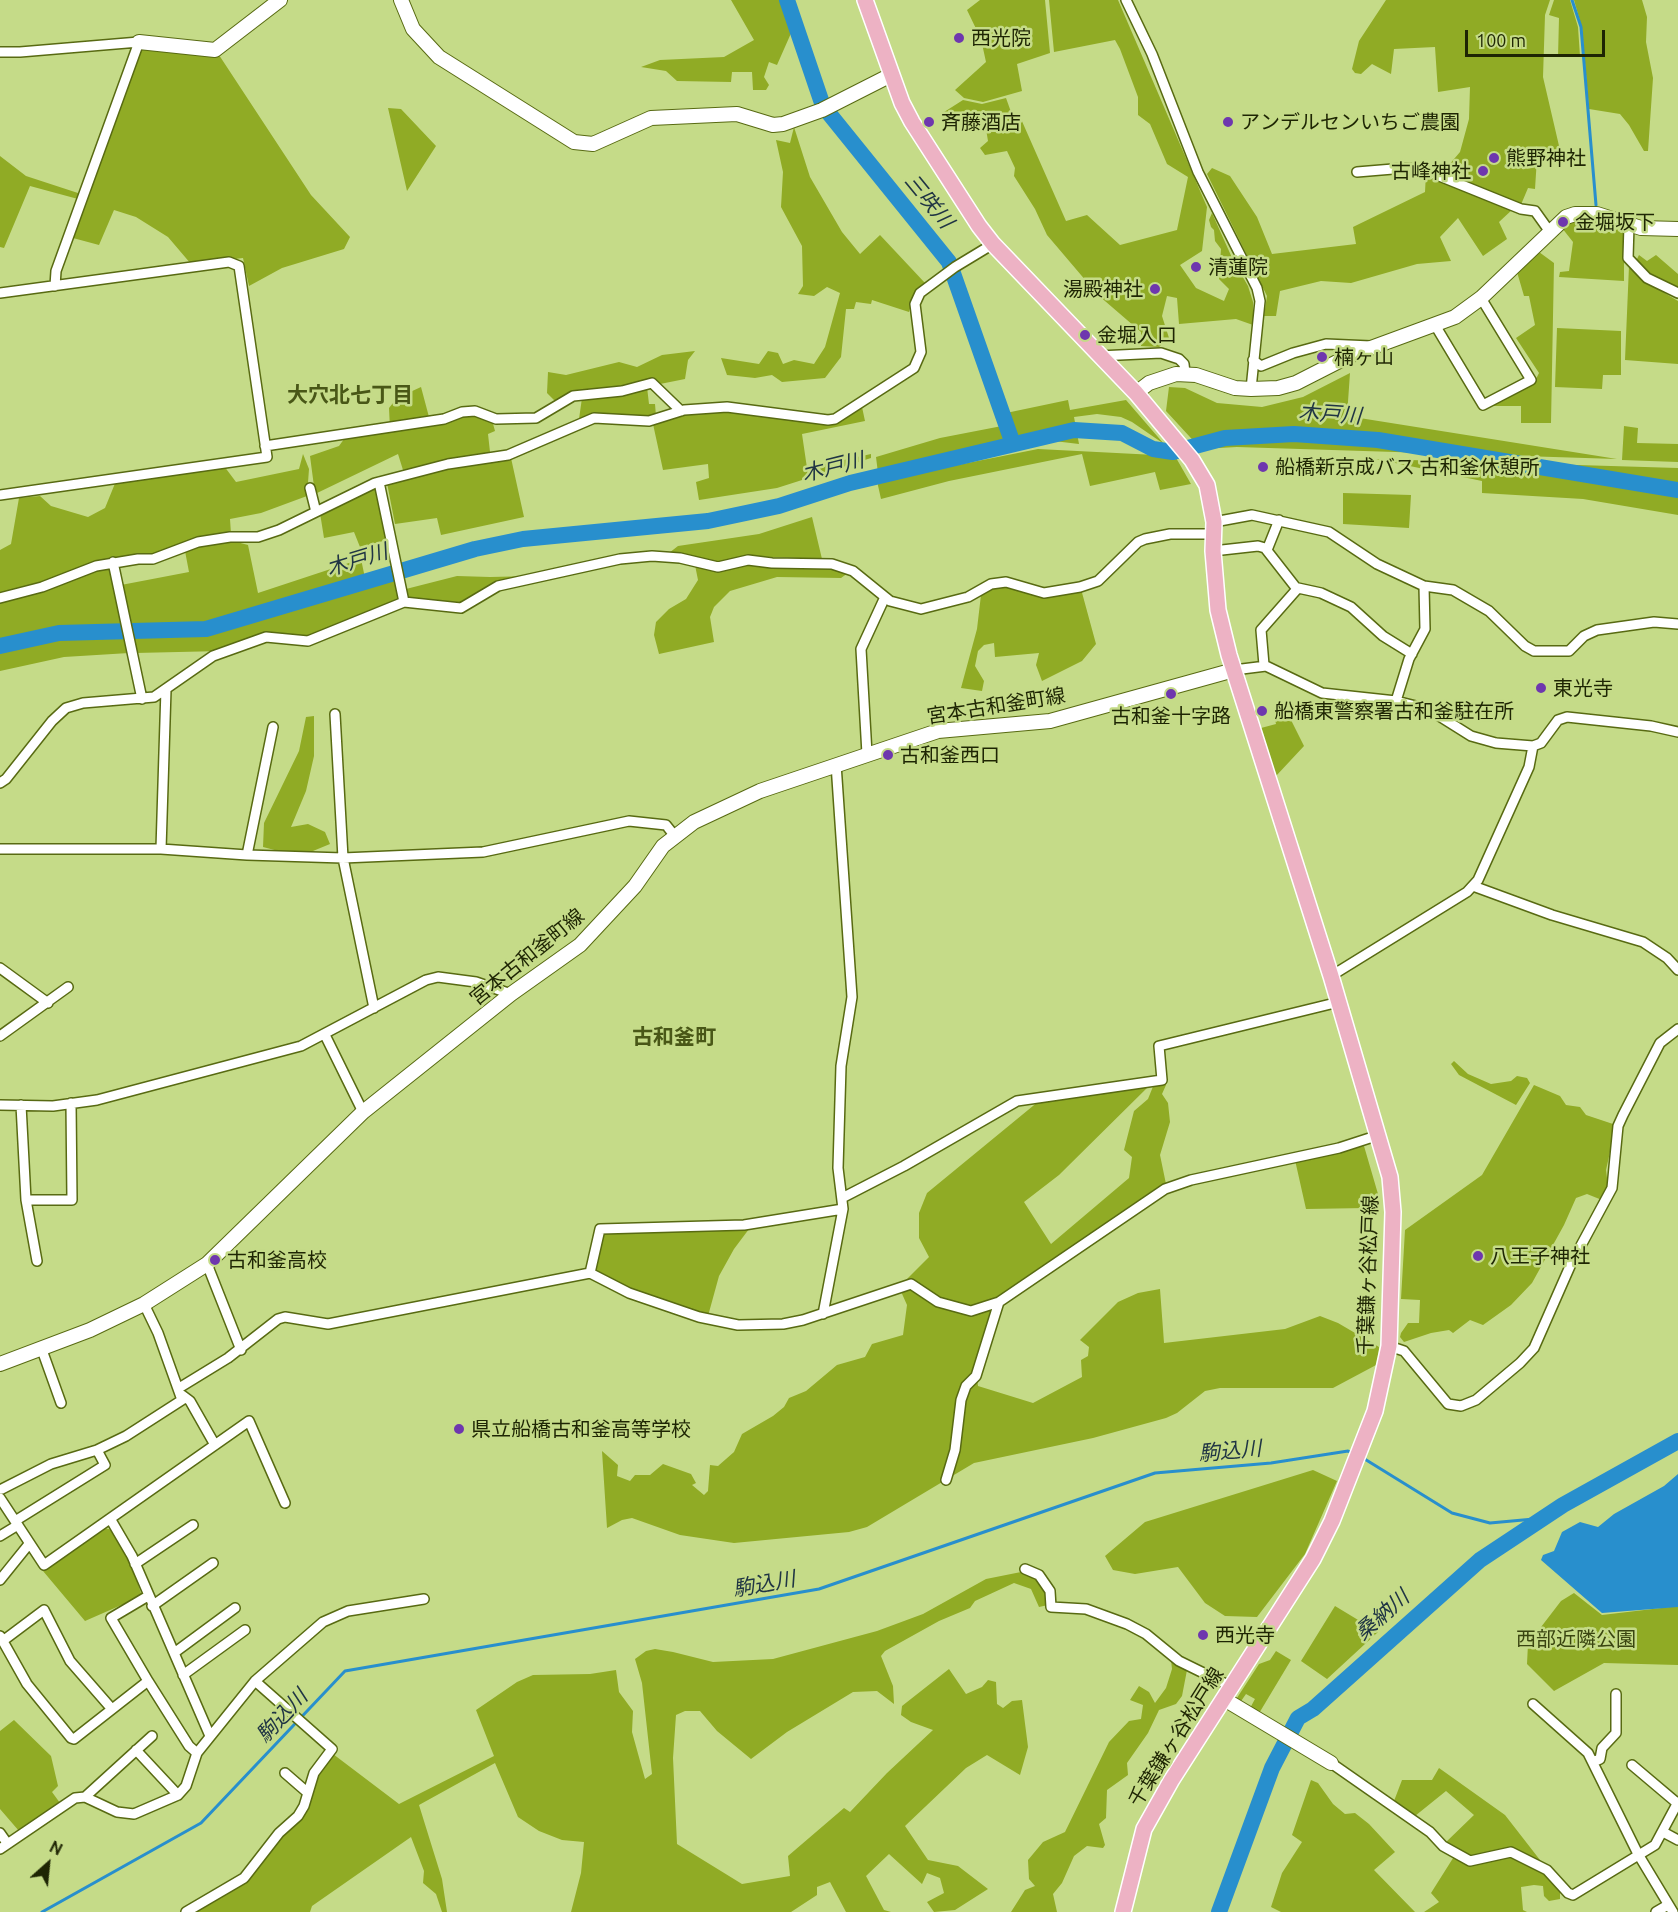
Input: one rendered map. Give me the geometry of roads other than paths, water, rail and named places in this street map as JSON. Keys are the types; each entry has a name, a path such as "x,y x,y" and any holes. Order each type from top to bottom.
{"main road":[{"path":"865,0 891,75 912,122 959,197 993,244 1136,393"},
{"name":"千葉鎌ヶ谷松戸線","path":"1123,1912 1144,1829 1171,1781 1313,1559 1364,1440 1381,1392 1389,1347 1393,1212 1390,1177 1379,1135 1234,670 1218,609 1213,551 1214,528 1207,485 1181,445 1136,393"}],"street":[{"path":"0,52 140,42 215,50 280,0"},
{"path":"401,0 413,29 449,66 574,142 593,144 651,118 737,114 761,122 783,124 822,110 891,75"},
{"path":"1126,0 1152,54 1198,172 1257,288 1260,301 1251,389"},
{"path":"55,286 56,272 140,42"},
{"path":"1357,172 1405,168 1434,173 1500,201 1535,211 1550,232"},
{"path":"1136,393 1159,378 1185,373 1235,388 1278,388 1296,383 1373,346 1455,317 1481,298 1566,217 1584,212 1652,230 1678,229"},
{"path":"1629,225 1628,262 1647,278 1678,293"},
{"path":"0,598 42,587 96,566 113,562 153,559 198,542 230,537 258,537 379,482 448,464 508,455 594,418 649,421 698,407 727,407 835,419 917,364 921,352 915,304 929,284 993,244"},
{"path":"0,293 229,262 239,266 267,458 0,495"},
{"path":"1436,325 1483,405 1531,380 1481,298"},
{"path":"1253,360 1261,366 1293,353 1326,344 1373,346"},
{"path":"1100,356 1161,353 1179,358 1184,364 1185,373"},
{"path":"265,446 444,419 462,412 475,411 496,419 536,418 573,396 622,391 652,382 681,411"},
{"path":"305,440 305,451"},
{"path":"379,482 404,602"},
{"path":"310,488 316,512"},
{"path":"0,783 6,779 51,721 66,708 84,703 154,697 213,656 266,637 309,641 404,602 461,608 498,586 620,559 652,556 680,558 718,567 748,560 772,563 832,564 853,571 885,597 910,608 921,609 968,597 991,584 1006,582 1044,593 1098,581 1138,542 1145,539 1214,528 1252,515 1329,532 1377,564 1424,586 1453,590 1489,611 1525,646 1534,651 1569,651 1584,636 1597,630 1654,622 1678,624"},
{"path":"1267,550 1279,520"},
{"path":"1213,551 1258,546 1267,550 1297,589 1321,593 1351,608 1383,636 1412,654"},
{"path":"113,562 142,699"},
{"path":"1396,701 1412,654 1425,628 1424,586"},
{"path":"1264,665 1260,632 1297,589"},
{"path":"867,754 861,649 885,597"},
{"path":"1234,670 1264,665 1322,693 1396,701 1428,709 1471,736 1496,742 1533,746 1541,743 1558,720 1567,717 1651,726 1678,732"},
{"name":"宮本古和釜町線","path":"0,1364 42,1350 144,1305 207,1263 363,1112 512,993 580,945 635,886 663,846 674,835 729,804 836,764 951,728 1050,721 1234,670"},
{"path":"161,849 166,689"},
{"path":"335,714 343,858 374,1008"},
{"path":"247,855 273,727"},
{"path":"1330,976 1467,892 1473,886 1529,767 1533,746"},
{"path":"823,1314 842,1204 838,1168 841,1066 852,997 836,764"},
{"path":"0,849 161,849 343,858 483,852 629,821 666,825 674,835"},
{"path":"1473,886 1552,915 1643,942 1667,958 1678,969"},
{"path":"1,969 48,1003"},
{"path":"0,1105 97,1100 302,1046 426,980 438,977 476,982 512,993"},
{"path":"0,1036 68,987"},
{"path":"590,1274 600,1229 744,1225 842,1204 1017,1101 1162,1080 1159,1046 1339,1002"},
{"path":"1389,1347 1404,1351 1448,1404 1461,1406 1476,1400 1520,1364 1534,1348 1571,1264 1612,1188 1618,1126 1623,1115 1660,1043 1678,1029"},
{"path":"325,1035 363,1112"},
{"path":"26,1200 72,1200 71,1103"},
{"path":"21,1105 26,1200 37,1261"},
{"path":"285,1503 249,1421 44,1565 16,1523 1,1491 51,1464 97,1450 126,1436 178,1405 180,1392 241,1350 278,1319 285,1317 328,1324 590,1274 629,1293 721,1324 783,1324 823,1314 911,1284 938,1302 971,1311 999,1302 1165,1189 1191,1180 1339,1148 1379,1135"},
{"path":"207,1263 241,1350"},
{"path":"946,1480 955,1450 961,1400 966,1386 976,1376 999,1302"},
{"path":"144,1305 158,1333 180,1392 190,1401 215,1446"},
{"path":"42,1350 61,1403"},
{"path":"0,1536 16,1523 105,1465 97,1450"},
{"path":"111,1520 135,1564 210,1736"},
{"path":"135,1564 193,1525"},
{"path":"0,1580 29,1544"},
{"path":"152,1606 213,1563"},
{"path":"1025,1569 1039,1575 1050,1591 1051,1606 1086,1609 1127,1624 1152,1638 1179,1661 1228,1693 1275,1730 1331,1762 1430,1832 1443,1846 1470,1861 1511,1852 1547,1870 1568,1893 1574,1895 1655,1845 1678,1803 1632,1765"},
{"path":"148,1596 111,1618 189,1746 197,1753"},
{"path":"0,1833 4,1846 75,1798 85,1797 117,1812 134,1814 178,1795 186,1786 197,1753 255,1681 323,1622 348,1611 424,1599"},
{"path":"174,1653 235,1608"},
{"path":"111,1708 70,1661 44,1610 2,1638 27,1684 74,1739 148,1681"},
{"path":"183,1675 245,1630"},
{"path":"186,1912 244,1878 279,1833 298,1816 314,1773 332,1749 255,1681"},
{"path":"1593,1762 1600,1759 1602,1749 1616,1733 1616,1694"},
{"path":"1533,1704 1588,1753 1638,1854 1670,1908 1656,1912"},
{"path":"85,1797 152,1736"},
{"path":"136,1750 178,1795"},
{"path":"285,1773 308,1793"},
{"path":"1663,1832 1678,1840"}],"water":[{"path":"1678,1474 1678,1607 1602,1613 1541,1560 1543,1555 1554,1551 1562,1532 1580,1522 1598,1527 1614,1514 1664,1486"}],"waterway":[{"name":"三咲川","path":"787,0 823,106 949,262 1013,444"},
{"path":"1572,0 1581,27 1596,205"},
{"name":"木戸川","path":"0,646 59,633 206,629 475,549 523,539 708,521 779,506 850,483 1074,430 1122,433 1153,449 1173,452 1225,438 1294,434 1378,440 1678,490"},
{"name":"桑納川","path":"1219,1912 1272,1768 1298,1718 1313,1709 1480,1560 1563,1505 1678,1441"},
{"name":"駒込川","path":"42,1912 201,1823 345,1671 819,1589 1155,1473 1271,1463 1348,1451 1354,1454"},
{"name":"駒込川","path":"1363,1458 1452,1513 1490,1523 1545,1518"}],"place":[{"name":"西光院","path":"959,38"},
{"name":"斉藤酒店","path":"929,122"},
{"name":"アンデルセンいちご農園","path":"1228,122"},
{"name":"熊野神社","path":"1494,158"},
{"name":"古峰神社","path":"1483,171"},
{"name":"金堀坂下","path":"1563,222"},
{"name":"清蓮院","path":"1196,267"},
{"name":"湯殿神社","path":"1155,289"},
{"name":"金堀入口","path":"1085,335"},
{"name":"楠ヶ山","path":"1322,357"},
{"name":"船橋新京成バス 古和釜休憩所","path":"1263,467"},
{"name":"東光寺","path":"1541,688"},
{"name":"古和釜十字路","path":"1171,694"},
{"name":"船橋東警察署古和釜駐在所","path":"1262,711"},
{"name":"古和釜西口","path":"888,755"},
{"name":"八王子神社","path":"1478,1256"},
{"name":"古和釜高校","path":"215,1260"},
{"name":"県立船橋古和釜高等学校","path":"459,1429"},
{"name":"西光寺","path":"1203,1635"}],"district":[{"name":"大穴北七丁目","path":"350,395"},
{"name":"古和釜町","path":"674,1037"}],"park label":[{"name":"西部近隣公園","path":"1576,1639"}]}
